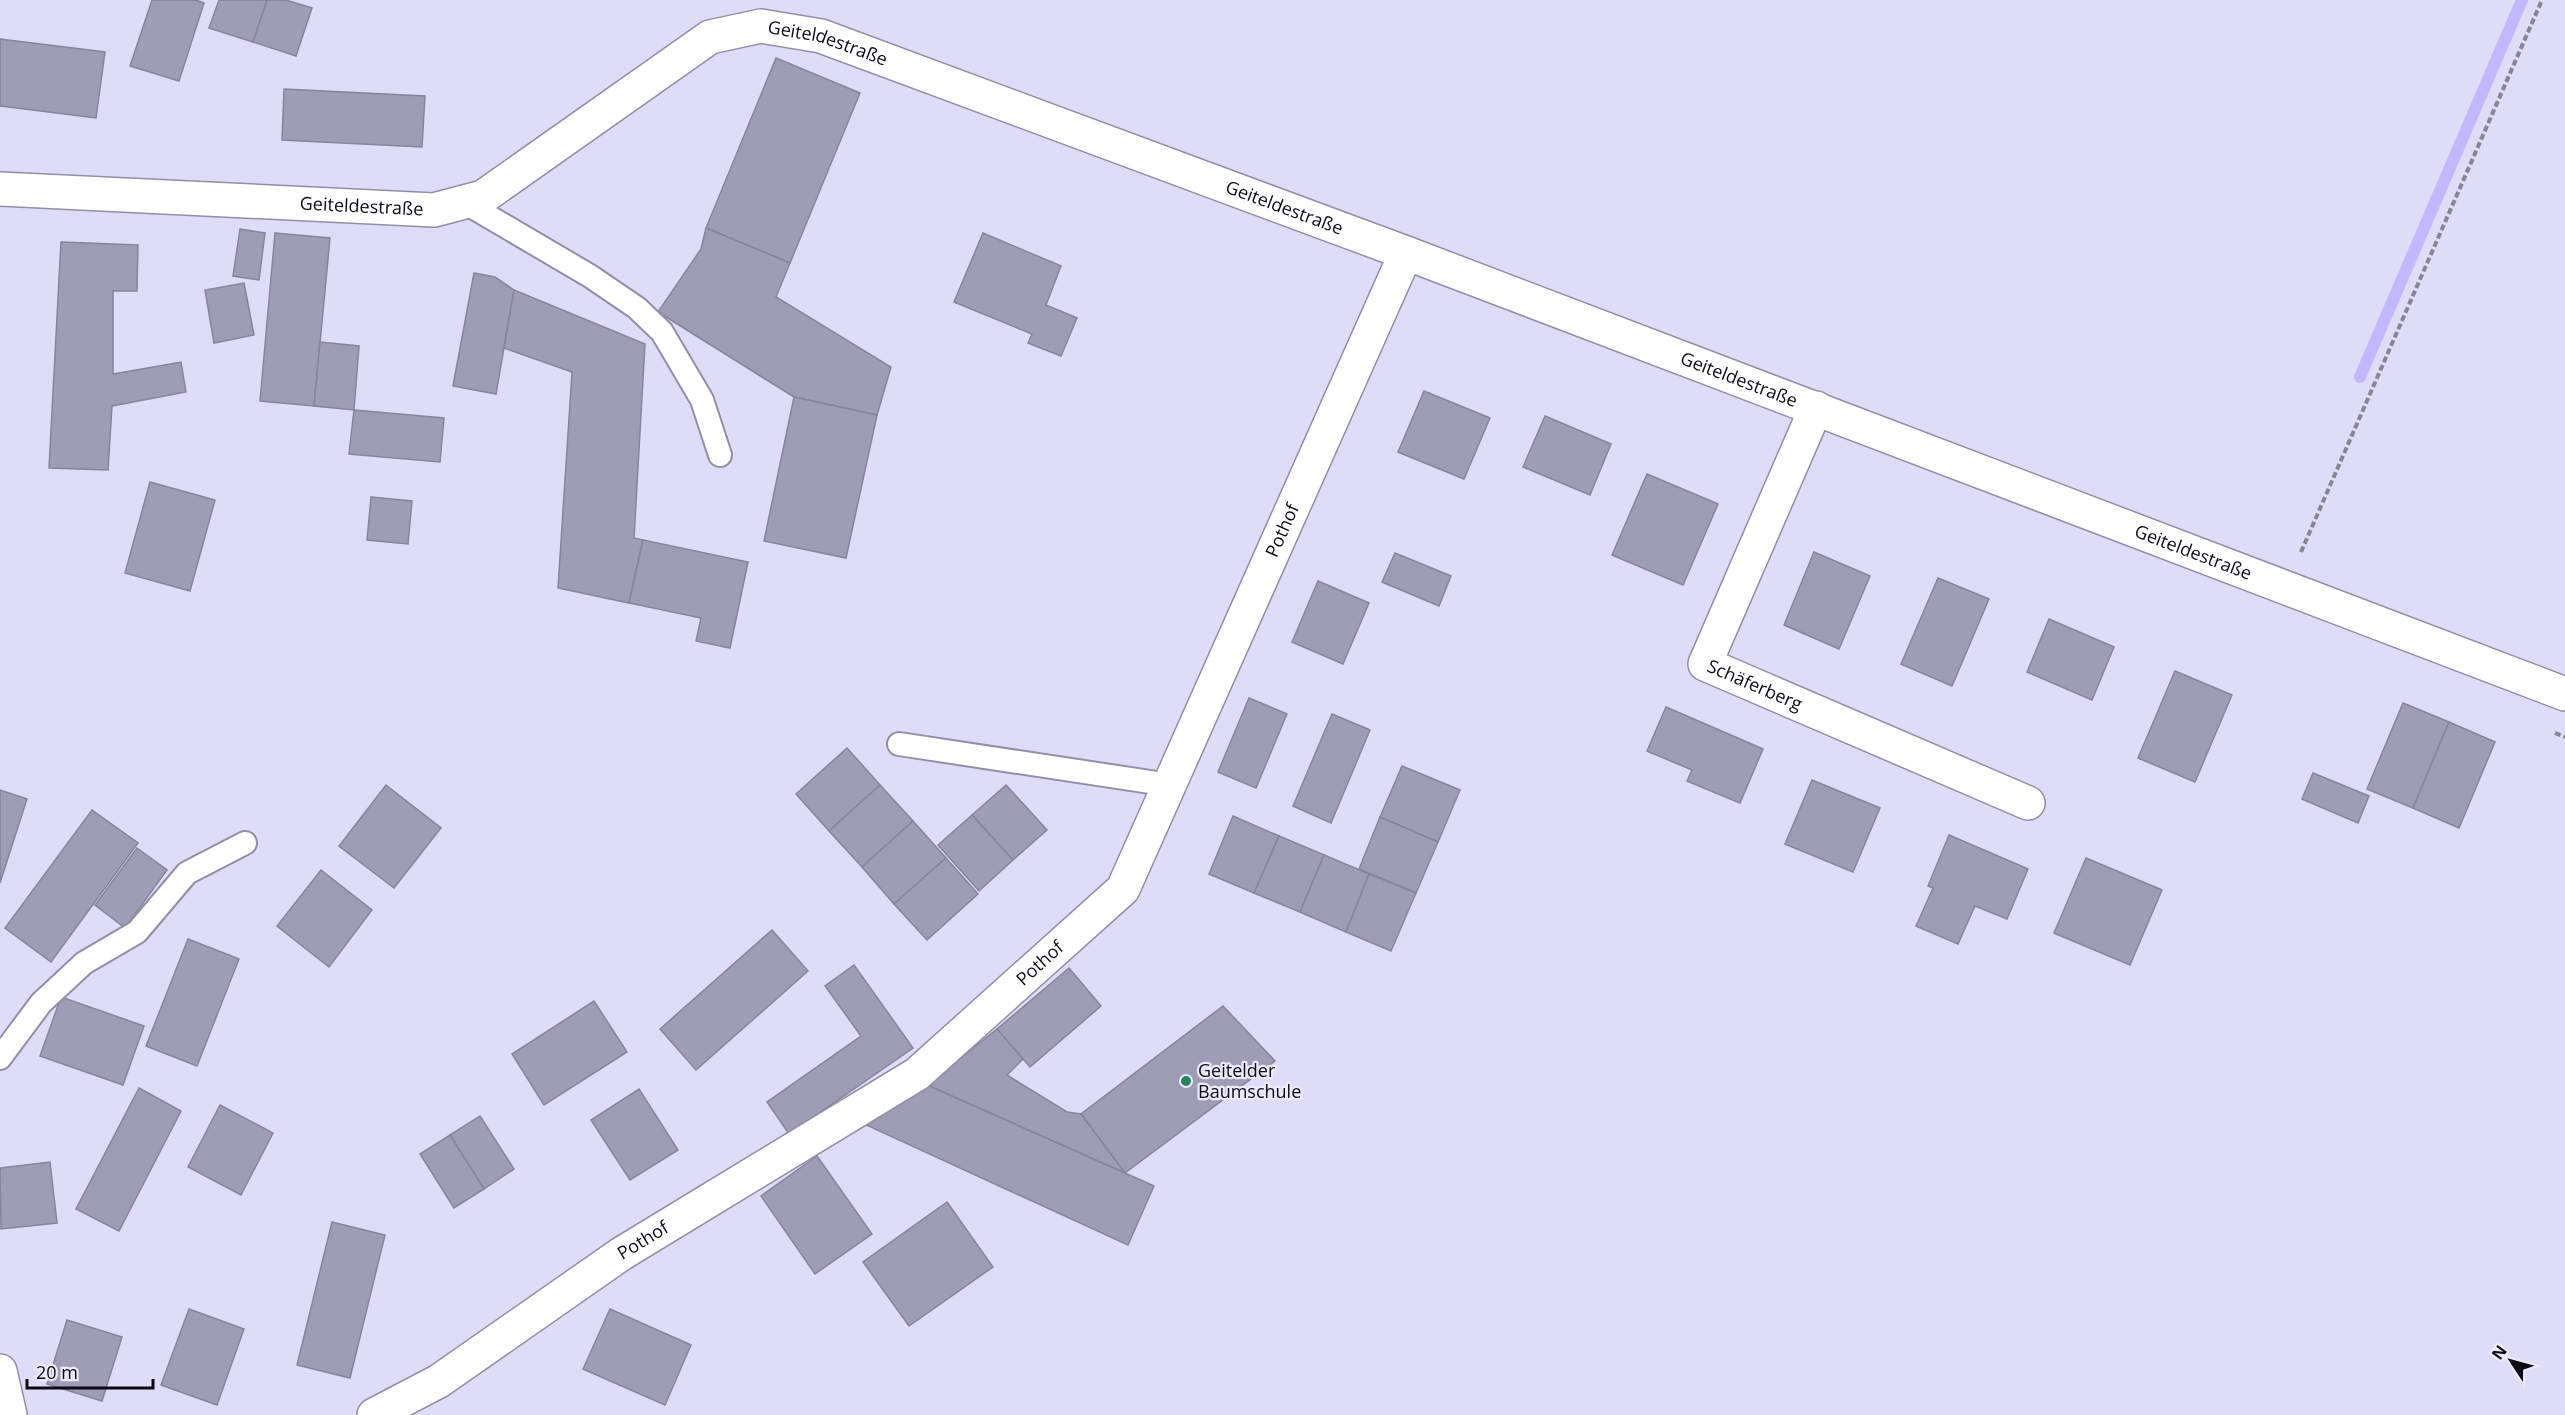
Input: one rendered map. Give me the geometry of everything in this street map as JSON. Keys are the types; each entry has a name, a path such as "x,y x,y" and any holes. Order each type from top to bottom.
{"street":[{"name":"Geiteldestraße","path":"0,189 434,210 483,197 710,37 760,26 821,36 1406,253 2565,694"},
{"name":"Pothof","path":"374,1415 439,1381 621,1254 917,1074 1124,889 1406,253"},
{"name":"Schäferberg","path":"1816,408 1705,664 2028,803"},
{"path":"0,1371 10,1415"}],"lane":[{"path":"464,202 590,276 637,308 662,332 702,400 720,455"},
{"path":"899,744 1170,785"},
{"path":"0,1059 41,1003 84,963 137,932 187,873 246,843"}],"path":[{"path":"2286,588 2542,0"}],"building":[{"path":"152,0 196,0 204,3 179,81 130,66"},
{"path":"219,0 267,0 253,42 209,28"},
{"path":"267,0 286,0 312,8 296,56 253,42"},
{"path":"0,39 105,52 96,118 0,106"},
{"path":"776,58 860,93 790,263 706,228"},
{"path":"284,89 425,96 422,147 282,140"},
{"path":"706,228 790,263 776,297 891,367 877,415 794,397 658,312 701,249"},
{"path":"240,229 265,233 259,280 233,276"},
{"path":"275,233 330,238 314,406 260,401"},
{"path":"983,233 1061,266 1046,305 1077,318 1061,356 1028,343 1032,334 954,302"},
{"path":"61,242 138,245 137,291 113,291 113,374 181,362 186,392 112,406 108,470 49,468"},
{"path":"474,273 495,277 514,290 496,394 453,386"},
{"path":"244,283 254,335 214,343 205,290"},
{"path":"514,290 645,344 634,538 643,540 629,603 558,588 572,372 504,348"},
{"path":"320,342 359,346 354,410 314,406"},
{"path":"1424,391 1490,418 1464,479 1398,452"},
{"path":"794,397 877,415 846,558 764,541"},
{"path":"354,410 444,418 440,462 349,454"},
{"path":"1545,416 1611,444 1590,495 1523,467"},
{"path":"1647,474 1718,504 1683,585 1612,555"},
{"path":"150,482 215,500 190,591 125,573"},
{"path":"371,497 412,501 408,544 367,540"},
{"path":"643,540 748,562 730,648 696,641 701,618 629,603"},
{"path":"1814,552 1870,576 1839,649 1784,625"},
{"path":"1395,553 1451,576 1439,606 1382,582"},
{"path":"1938,578 1989,599 1952,686 1901,664"},
{"path":"1318,581 1369,603 1343,664 1292,642"},
{"path":"2049,619 2114,647 2092,700 2027,672"},
{"path":"2175,671 2232,695 2195,782 2138,758"},
{"path":"1249,698 1287,714 1256,788 1218,772"},
{"path":"2403,703 2449,722 2413,808 2367,789"},
{"path":"1666,707 1763,749 1740,803 1687,781 1692,770 1647,751"},
{"path":"1332,714 1370,730 1331,823 1293,806"},
{"path":"2449,722 2495,742 2459,828 2413,808"},
{"path":"847,748 880,785 829,831 796,794"},
{"path":"1402,766 1460,790 1438,842 1380,817"},
{"path":"2313,773 2369,796 2358,823 2302,799"},
{"path":"1812,780 1880,808 1853,872 1785,844"},
{"path":"386,785 441,828 394,888 339,846"},
{"path":"880,785 913,821 862,867 829,831"},
{"path":"1006,785 1047,830 1013,860 972,815"},
{"path":"0,790 27,799 0,883"},
{"path":"92,810 138,843 51,962 5,928"},
{"path":"972,815 1013,860 979,891 938,845"},
{"path":"1233,816 1279,836 1254,893 1209,874"},
{"path":"1380,817 1438,842 1416,893 1359,869"},
{"path":"913,821 946,858 894,904 862,867"},
{"path":"1949,835 2028,869 2007,919 1975,906 1958,944 1916,926 1933,888 1928,886"},
{"path":"1279,836 1324,855 1300,912 1254,893"},
{"path":"137,848 167,870 125,928 95,905"},
{"path":"1324,855 1369,874 1346,932 1300,912"},
{"path":"946,858 978,894 927,940 894,904"},
{"path":"2086,858 2162,890 2130,965 2054,933"},
{"path":"321,870 372,910 329,967 277,926"},
{"path":"1369,874 1416,893 1391,951 1346,932"},
{"path":"772,930 808,971 696,1070 660,1029"},
{"path":"188,939 239,959 197,1066 146,1046"},
{"path":"854,965 913,1048 789,1134 767,1102 861,1036 825,986"},
{"path":"1069,968 1101,1006 1030,1067 997,1029"},
{"path":"61,997 144,1026 123,1085 40,1056"},
{"path":"594,1001 627,1052 544,1105 512,1054"},
{"name":"Geitelder Baumschule","path":"1223,1006 1275,1061 1125,1173 1081,1114"},
{"path":"997,1029 1023,1059 1007,1075 1067,1112 1081,1114 1125,1173 927,1085"},
{"path":"927,1085 1154,1186 1128,1245 864,1124"},
{"path":"139,1088 181,1111 119,1231 76,1209"},
{"path":"639,1089 678,1150 630,1180 591,1120"},
{"path":"220,1105 273,1133 241,1195 188,1167"},
{"path":"480,1116 514,1169 484,1189 450,1135"},
{"path":"450,1135 484,1189 454,1208 420,1154"},
{"path":"817,1156 872,1234 815,1274 761,1196"},
{"path":"50,1162 57,1223 1,1229 0,1168"},
{"path":"947,1202 993,1267 909,1326 863,1262"},
{"path":"332,1222 385,1235 350,1378 297,1365"},
{"path":"189,1309 244,1329 217,1405 161,1385"},
{"path":"610,1309 691,1345 665,1405 583,1369"},
{"path":"67,1320 122,1337 102,1401 47,1384"}],"waterway":[{"path":"2360,377 2522,0"}],"place":[{"name":"Geitelder Baumschule","path":"1186,1081"}]}
